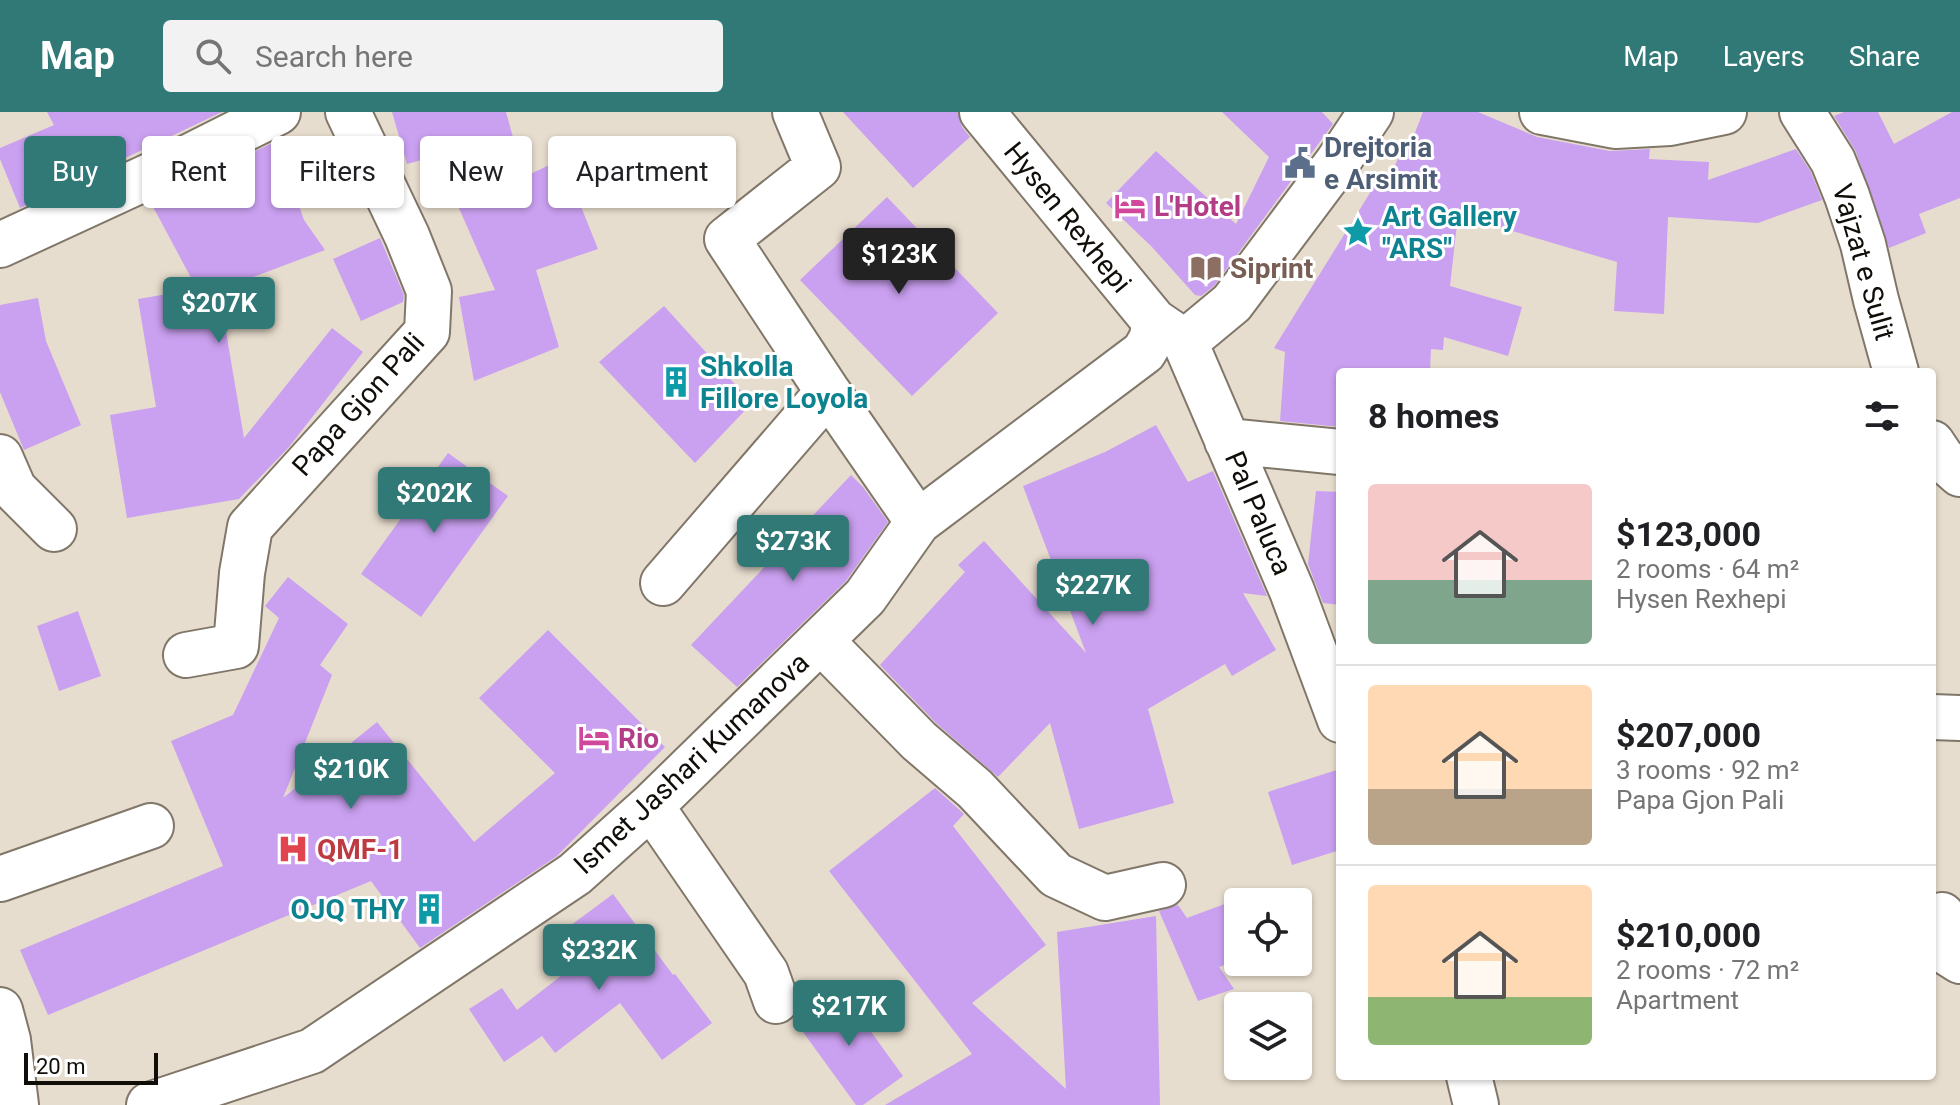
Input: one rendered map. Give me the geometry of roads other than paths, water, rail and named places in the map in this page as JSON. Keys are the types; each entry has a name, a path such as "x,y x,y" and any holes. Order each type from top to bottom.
{"street":[{"path":"0,245 167,168 278,112"},
{"name":"Papa Gjon Pali","path":"186,655 236,646 242,573 250,527 427,332 429,291 407,236 348,112"},
{"path":"795,112 818,167 727,239 918,522"},
{"name":"Hysen Rexhepi","path":"982,112 1169,332"},
{"path":"1169,332 1232,303 1337,163 1371,112"},
{"path":"1542,112 1615,126 1670,123 1724,112"},
{"name":"Vajzat e Sulit","path":"1802,112 1833,161 1847,196 1863,244 1895,368"},
{"name":"Pal Paluca","path":"1169,332 1227,441 1292,591 1336,709"},
{"name":"Ismet Jashari Kumanova","path":"149,1105 312,1051 575,874 651,806 865,597 918,522 1144,352 1152,338 1169,332"},
{"path":"663,583 828,392"},
{"path":"1227,441 1336,452"},
{"path":"1936,449 1960,474"},
{"path":"0,457 14,489 54,529"},
{"path":"821,641 919,741 975,789 1056,875 1105,898 1163,885"},
{"path":"1936,717 1960,718"},
{"path":"651,806 766,973 776,1001"},
{"path":"0,879 151,826"},
{"path":"1945,912 1941,949 1960,961"},
{"path":"0,1010 8,1040 16,1105"},
{"path":"1470,1080 1476,1105"}],"place":[{"name":"Drejtoria e Arsimit","path":"1300,163"},
{"name":"L'Hotel","path":"1130,206"},
{"name":"Art Gallery \"ARS\"","path":"1358,232"},
{"name":"Siprint","path":"1206,268"},
{"name":"Shkolla Fillore Loyola","path":"676,382"},
{"name":"Rio","path":"594,738"},
{"name":"QMF-1","path":"293,849"},
{"name":"OJQ THY","path":"429,909"}]}
